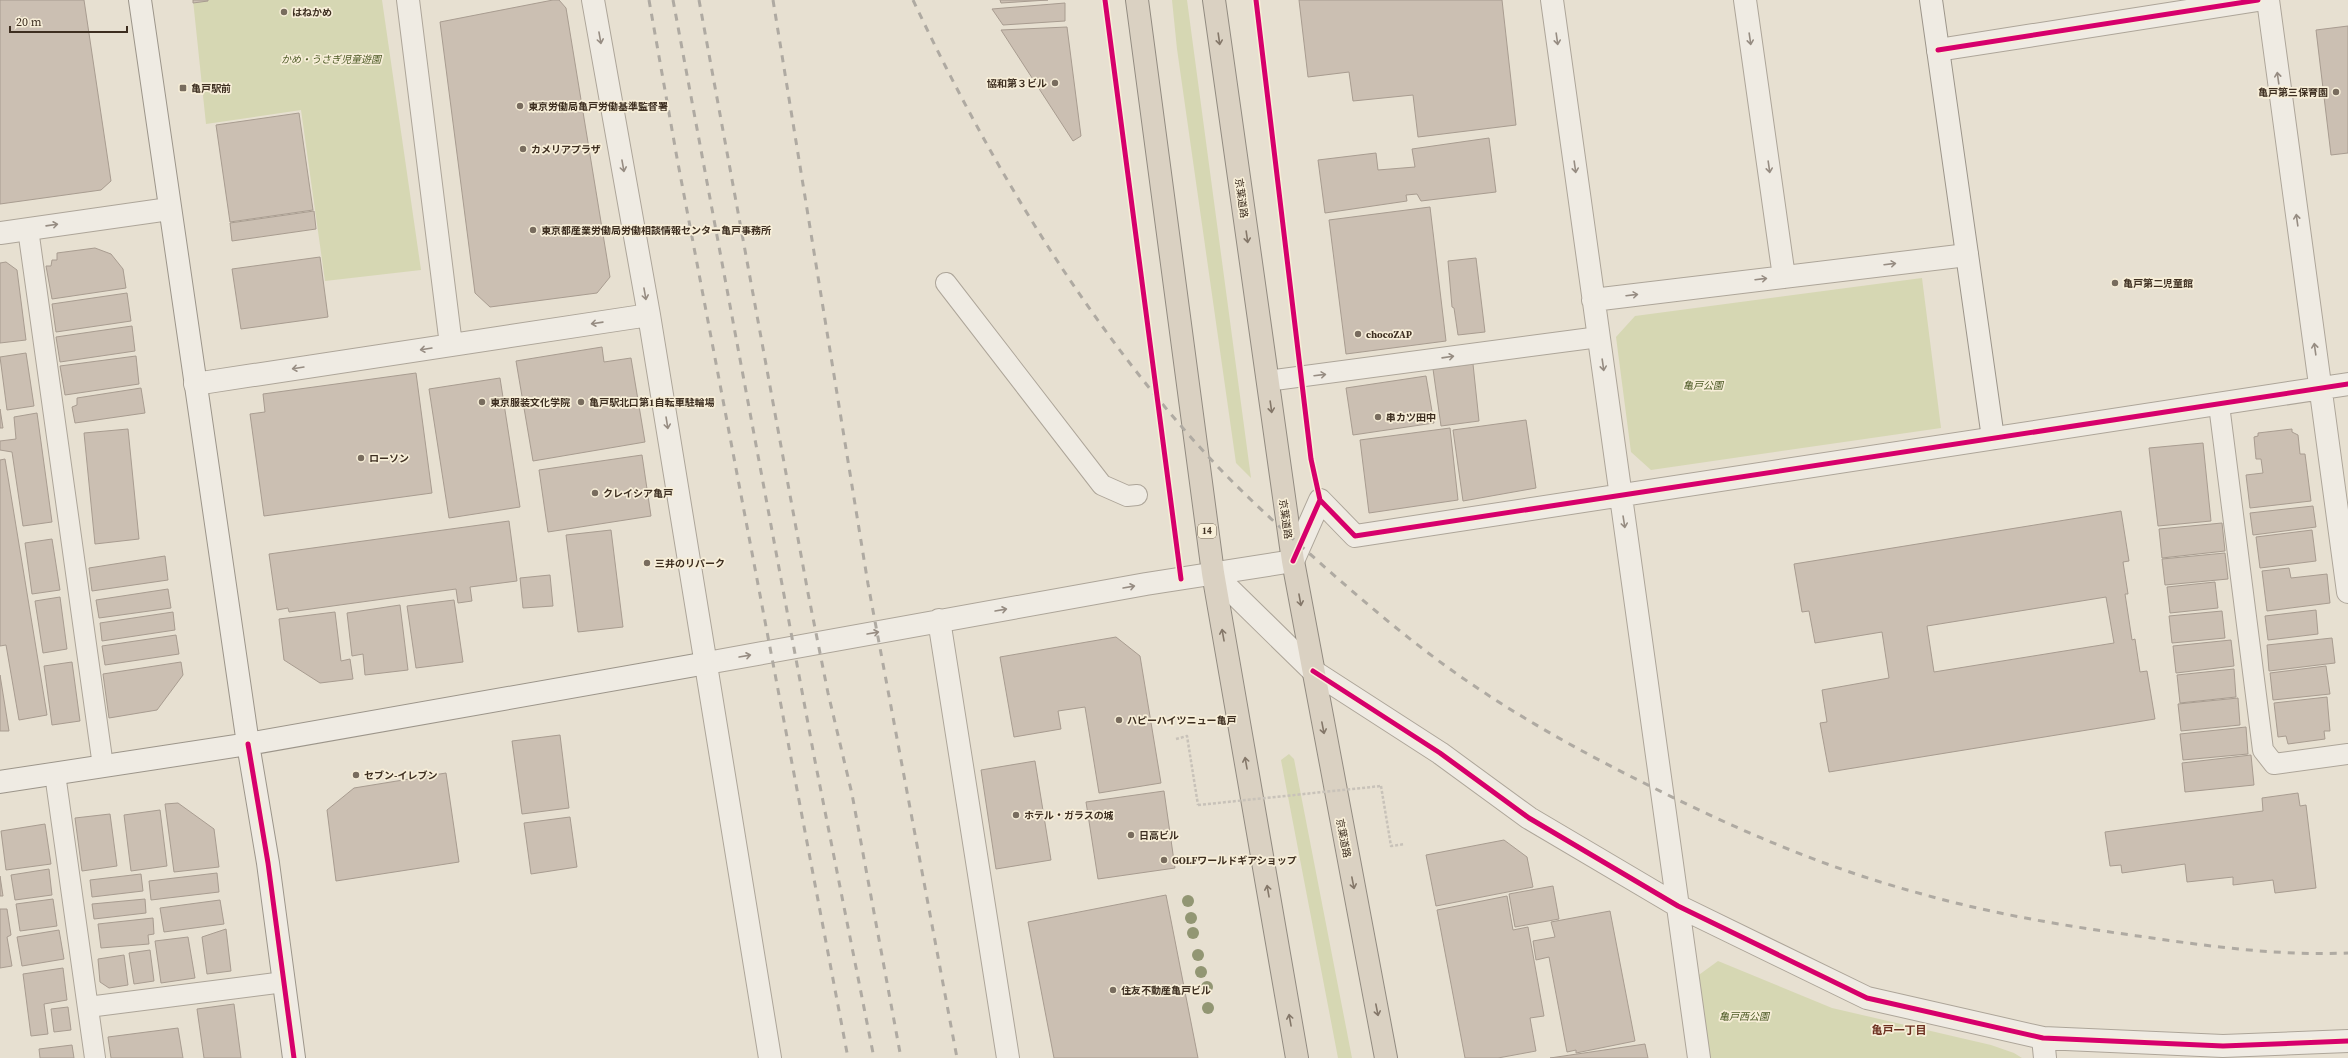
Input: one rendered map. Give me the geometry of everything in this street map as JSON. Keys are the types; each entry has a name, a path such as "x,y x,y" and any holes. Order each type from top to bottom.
{"highway":[{"name":"14","path":"1137,0 1213,573 1297,1058"},
{"name":"京葉道路","path":"1214,0 1293,561 1386,1058"}],"street":[{"path":"140,0 169,209 294,1058"},
{"path":"408,0 451,345"},
{"path":"593,0 649,315 707,663 770,1058"},
{"path":"1552,0 1699,1058"},
{"path":"1745,0 1784,277"},
{"path":"1931,0 1993,438"},
{"path":"1938,50 2258,0"},
{"path":"2268,0 2348,592"},
{"path":"0,233 169,209"},
{"path":"1593,300 1967,255"},
{"path":"195,384 649,315"},
{"path":"0,782 248,744 707,663 939,620 1213,573 1293,561 1320,500 1355,536 1993,438 2219,405 2348,384"},
{"path":"1213,573 1313,671 1440,753 1529,818 1678,906 1867,998 2044,1048 2223,1046 2348,1041"},
{"path":"939,620 1008,1058"}],"lane":[{"path":"28,229 103,766"},
{"path":"946,283 1102,485 1127,496 1137,495"},
{"path":"1267,382 1599,336"},
{"path":"2219,405 2263,750 2274,764 2348,754"},
{"path":"55,774 95,1058"},
{"path":"88,1007 284,982"}],"path":[{"path":"1176,739 1187,736 1198,805 1381,786 1390,846 1405,844"}],"green space":[{"name":"かめ・うさぎ児童遊園","path":"193,0 382,0 421,270 325,281 301,110 206,124"},
{"path":"1172,0 1187,0 1251,478 1236,463 1177,49"},
{"name":"亀戸公園","path":"1922,278 1941,428 1651,470 1631,452 1616,337 1635,316"},
{"path":"1289,754 1294,759 1352,1058 1338,1058 1281,760"},
{"name":"亀戸西公園","path":"1718,961 1832,1008 1991,1045 2014,1053 2022,1058 1709,1058 1696,977"}],"building":[{"path":"0,0 84,0 111,181 101,190 0,204"},
{"path":"193,0 208,0 208,1 193,3"},
{"name":"カメリアプラザ","path":"559,0 566,8 610,277 597,293 490,307 475,293 440,22"},
{"path":"1000,0 1048,0 1001,3"},
{"path":"1299,0 1502,0 1516,125 1418,137 1413,95 1353,101 1349,72 1308,77"},
{"path":"1065,3 1065,21 1003,25 992,9"},
{"name":"亀戸第三保育園","path":"2348,26 2348,153 2331,155 2316,30"},
{"name":"協和第３ビル","path":"1067,27 1081,136 1073,141 1001,30"},
{"path":"299,113 313,210 230,222 216,125"},
{"path":"1489,138 1496,192 1421,201 1417,194 1406,195 1407,201 1325,213 1318,160 1376,153 1378,170 1415,167 1412,149"},
{"path":"1430,207 1446,341 1346,354 1329,220"},
{"path":"314,211 316,229 232,241 230,223"},
{"path":"95,248 111,254 123,269 126,288 52,299 46,266 51,266 52,260 57,260 57,253"},
{"path":"320,257 328,317 241,329 232,269"},
{"path":"1476,258 1485,332 1458,335 1454,308 1452,307 1448,261"},
{"path":"6,262 17,270 26,340 0,343 0,263"},
{"path":"127,293 131,321 56,332 52,304"},
{"path":"132,326 135,351 60,362 56,337"},
{"name":"亀戸駅北口第1自転車駐輪場","path":"602,347 604,362 631,358 645,442 533,461 516,361"},
{"path":"26,353 34,406 7,410 0,357"},
{"path":"136,356 139,384 65,395 60,366"},
{"path":"1473,364 1479,421 1441,426 1433,369"},
{"path":"416,373 432,493 264,516 250,414 265,412 263,394"},
{"path":"1426,376 1434,423 1353,435 1346,388"},
{"path":"500,378 520,507 449,518 429,389"},
{"path":"141,388 145,413 75,423 72,407 77,405 77,398"},
{"path":"0,409 3,428 0,428"},
{"path":"37,413 52,522 23,526 12,452 0,450 0,441 16,439 14,417"},
{"path":"1526,420 1536,488 1463,501 1453,430"},
{"path":"1450,428 1458,500 1369,513 1360,440"},
{"path":"128,429 139,539 95,544 84,433"},
{"path":"2292,429 2292,432 2298,435 2300,454 2305,454 2311,501 2250,508 2246,475 2263,473 2261,459 2256,459 2254,437 2258,436 2258,433"},
{"path":"2203,443 2211,521 2158,526 2149,448"},
{"name":"クレイシア亀戸","path":"642,455 651,516 548,532 539,470"},
{"path":"5,459 47,715 19,720 6,645 0,646 0,460"},
{"path":"2313,506 2316,527 2253,535 2250,513"},
{"path":"2121,511 2129,561 2123,562 2128,594 2125,594 2132,640 2135,639 2140,672 2147,671 2155,719 1829,772 1820,723 1827,722 1822,690 1889,678 1882,632 1815,643 1809,611 1802,612 1794,564","holes":["2106,597 2114,643 1934,672 1927,626"]},
{"path":"509,521 517,581 470,587 472,601 458,603 456,589 289,612 288,608 277,610 269,554"},
{"path":"2222,523 2225,551 2162,558 2159,529"},
{"path":"611,530 623,627 578,632 566,535"},
{"path":"2312,530 2316,561 2260,568 2256,537"},
{"path":"52,539 60,590 32,594 25,543"},
{"path":"2225,553 2228,579 2165,585 2162,559"},
{"path":"165,556 168,580 92,591 89,568"},
{"path":"2289,568 2291,578 2327,574 2330,603 2267,611 2262,571"},
{"path":"550,575 553,606 523,608 520,578"},
{"path":"2215,582 2218,608 2170,613 2167,587"},
{"path":"168,589 171,608 99,618 96,600"},
{"path":"60,597 67,649 43,653 35,601"},
{"path":"454,600 463,662 416,668 407,606"},
{"path":"400,605 408,670 365,675 363,654 352,656 347,613"},
{"path":"2316,610 2318,634 2268,640 2265,616"},
{"path":"2222,611 2225,638 2172,643 2169,616"},
{"path":"173,612 175,630 102,641 100,623"},
{"path":"335,612 341,661 350,659 353,679 320,683 284,660 279,619"},
{"path":"176,635 179,654 105,665 102,646"},
{"name":"ハピーハイツニュー亀戸","path":"1116,637 1140,656 1161,783 1099,793 1085,707 1058,711 1061,729 1014,737 1000,657"},
{"path":"2332,638 2335,663 2269,671 2267,645"},
{"path":"2231,640 2234,666 2176,673 2173,646"},
{"path":"72,662 80,721 52,725 44,666"},
{"path":"181,662 183,675 157,710 109,718 103,674"},
{"path":"2326,666 2330,694 2273,700 2270,673"},
{"path":"2234,669 2236,697 2180,703 2177,675"},
{"path":"0,675 9,731 0,731"},
{"path":"2327,697 2330,731 2324,731 2325,739 2288,744 2286,736 2278,737 2274,703"},
{"path":"2238,698 2240,725 2181,731 2178,704"},
{"path":"2246,727 2248,754 2183,760 2180,734"},
{"path":"560,735 569,808 522,814 512,741"},
{"path":"2251,755 2254,785 2185,792 2182,763"},
{"name":"ホテル・ガラスの城","path":"1035,761 1051,860 996,869 981,770"},
{"path":"446,773 459,862 336,881 327,810 354,788"},
{"name":"日高ビル","path":"1164,791 1175,868 1098,879 1086,802"},
{"path":"2298,793 2300,806 2306,805 2316,888 2275,893 2273,880 2233,885 2233,877 2187,882 2185,864 2122,873 2121,865 2110,866 2105,832 2263,811 2262,798"},
{"path":"178,803 214,829 219,867 174,872 165,804"},
{"path":"160,810 167,866 131,871 124,815"},
{"path":"110,814 117,866 82,871 75,818"},
{"path":"570,817 577,867 531,874 524,823"},
{"path":"45,824 51,864 6,870 1,831"},
{"path":"1504,840 1527,857 1533,887 1436,906 1426,855"},
{"path":"49,869 52,895 15,900 11,875"},
{"path":"217,873 219,892 151,900 149,881"},
{"path":"141,874 143,891 92,897 90,880"},
{"path":"0,876 3,896 0,896"},
{"path":"1553,886 1559,919 1515,927 1509,894"},
{"name":"住友不動産亀戸ビル","path":"1166,895 1198,1058 1054,1058 1028,922"},
{"path":"1507,896 1513,930 1528,927 1544,1016 1530,1018 1536,1051 1498,1058 1465,1058 1437,910"},
{"path":"53,899 57,926 20,931 16,904"},
{"path":"145,899 146,913 94,919 92,904"},
{"path":"220,900 224,924 164,932 160,908"},
{"path":"0,909 7,909 11,935 7,937 12,966 0,968"},
{"path":"1610,911 1635,1041 1576,1053 1576,1050 1567,1052 1549,957 1536,960 1533,941 1555,937 1551,922"},
{"path":"153,918 154,934 148,935 149,944 101,948 98,924"},
{"path":"226,929 231,971 207,974 202,937"},
{"path":"59,930 64,959 22,966 17,937"},
{"path":"188,937 195,978 161,983 155,941"},
{"path":"150,950 154,981 134,984 129,953"},
{"path":"124,955 128,985 109,988 100,982 98,959"},
{"path":"63,968 67,1000 44,1004 48,1034 31,1036 23,974"},
{"path":"234,1004 241,1058 204,1058 197,1009"},
{"path":"68,1007 71,1030 54,1032 51,1009"},
{"path":"178,1028 183,1058 111,1058 108,1037"},
{"path":"1645,1044 1648,1058 1550,1058"},
{"path":"72,1045 74,1058 40,1058 39,1049"}],"railway":[{"path":"649,0 677,158 848,1058"},
{"path":"673,0 815,761 874,1058"},
{"path":"699,0 808,593 828,693 852,794 901,1058"},
{"path":"773,0 868,584 957,1058"},
{"path":"913,0 974,121 1007,180 1042,237 1079,294 1119,349 1161,402 1205,453 1256,505 1352,591 1394,626 1477,688 1533,723 1591,756 1716,818 1783,847 1852,873 1887,884 1975,908 2056,924 2190,943 2269,952 2322,954 2348,953"}],"cycle path":[{"path":"1105,0 1181,579"},
{"path":"1256,0 1311,459 1320,500"},
{"path":"1938,50 2258,0"},
{"path":"1293,561 1320,500 1355,536 2348,384"},
{"path":"1313,671 1440,753 1529,818 1678,906 1867,998 2043,1038 2223,1046 2348,1041"},
{"path":"248,744 268,863 294,1058"}],"place":[{"name":"はねかめ","path":"284,12"},
{"name":"協和第３ビル","path":"1055,83"},
{"name":"亀戸駅前","path":"183,88"},
{"name":"亀戸第三保育園","path":"2336,92"},
{"name":"東京労働局亀戸労働基準監督署","path":"520,106"},
{"name":"カメリアプラザ","path":"523,149"},
{"name":"東京都産業労働局労働相談情報センター亀戸事務所","path":"533,230"},
{"name":"亀戸第二児童館","path":"2115,283"},
{"name":"chocoZAP","path":"1358,334"},
{"name":"東京服装文化学院","path":"482,402"},
{"name":"亀戸駅北口第1自転車駐輪場","path":"581,402"},
{"name":"串カツ田中","path":"1378,417"},
{"name":"ローソン","path":"361,458"},
{"name":"クレイシア亀戸","path":"595,493"},
{"name":"三井のリパーク","path":"647,563"},
{"name":"ハピーハイツニュー亀戸","path":"1119,720"},
{"name":"セブン-イレブン","path":"356,775"},
{"name":"ホテル・ガラスの城","path":"1016,815"},
{"name":"日高ビル","path":"1131,835"},
{"name":"GOLFワールドギアショップ","path":"1164,860"},
{"name":"住友不動産亀戸ビル","path":"1113,990"}],"district":[{"name":"亀戸一丁目","path":"1899,1030"}]}
